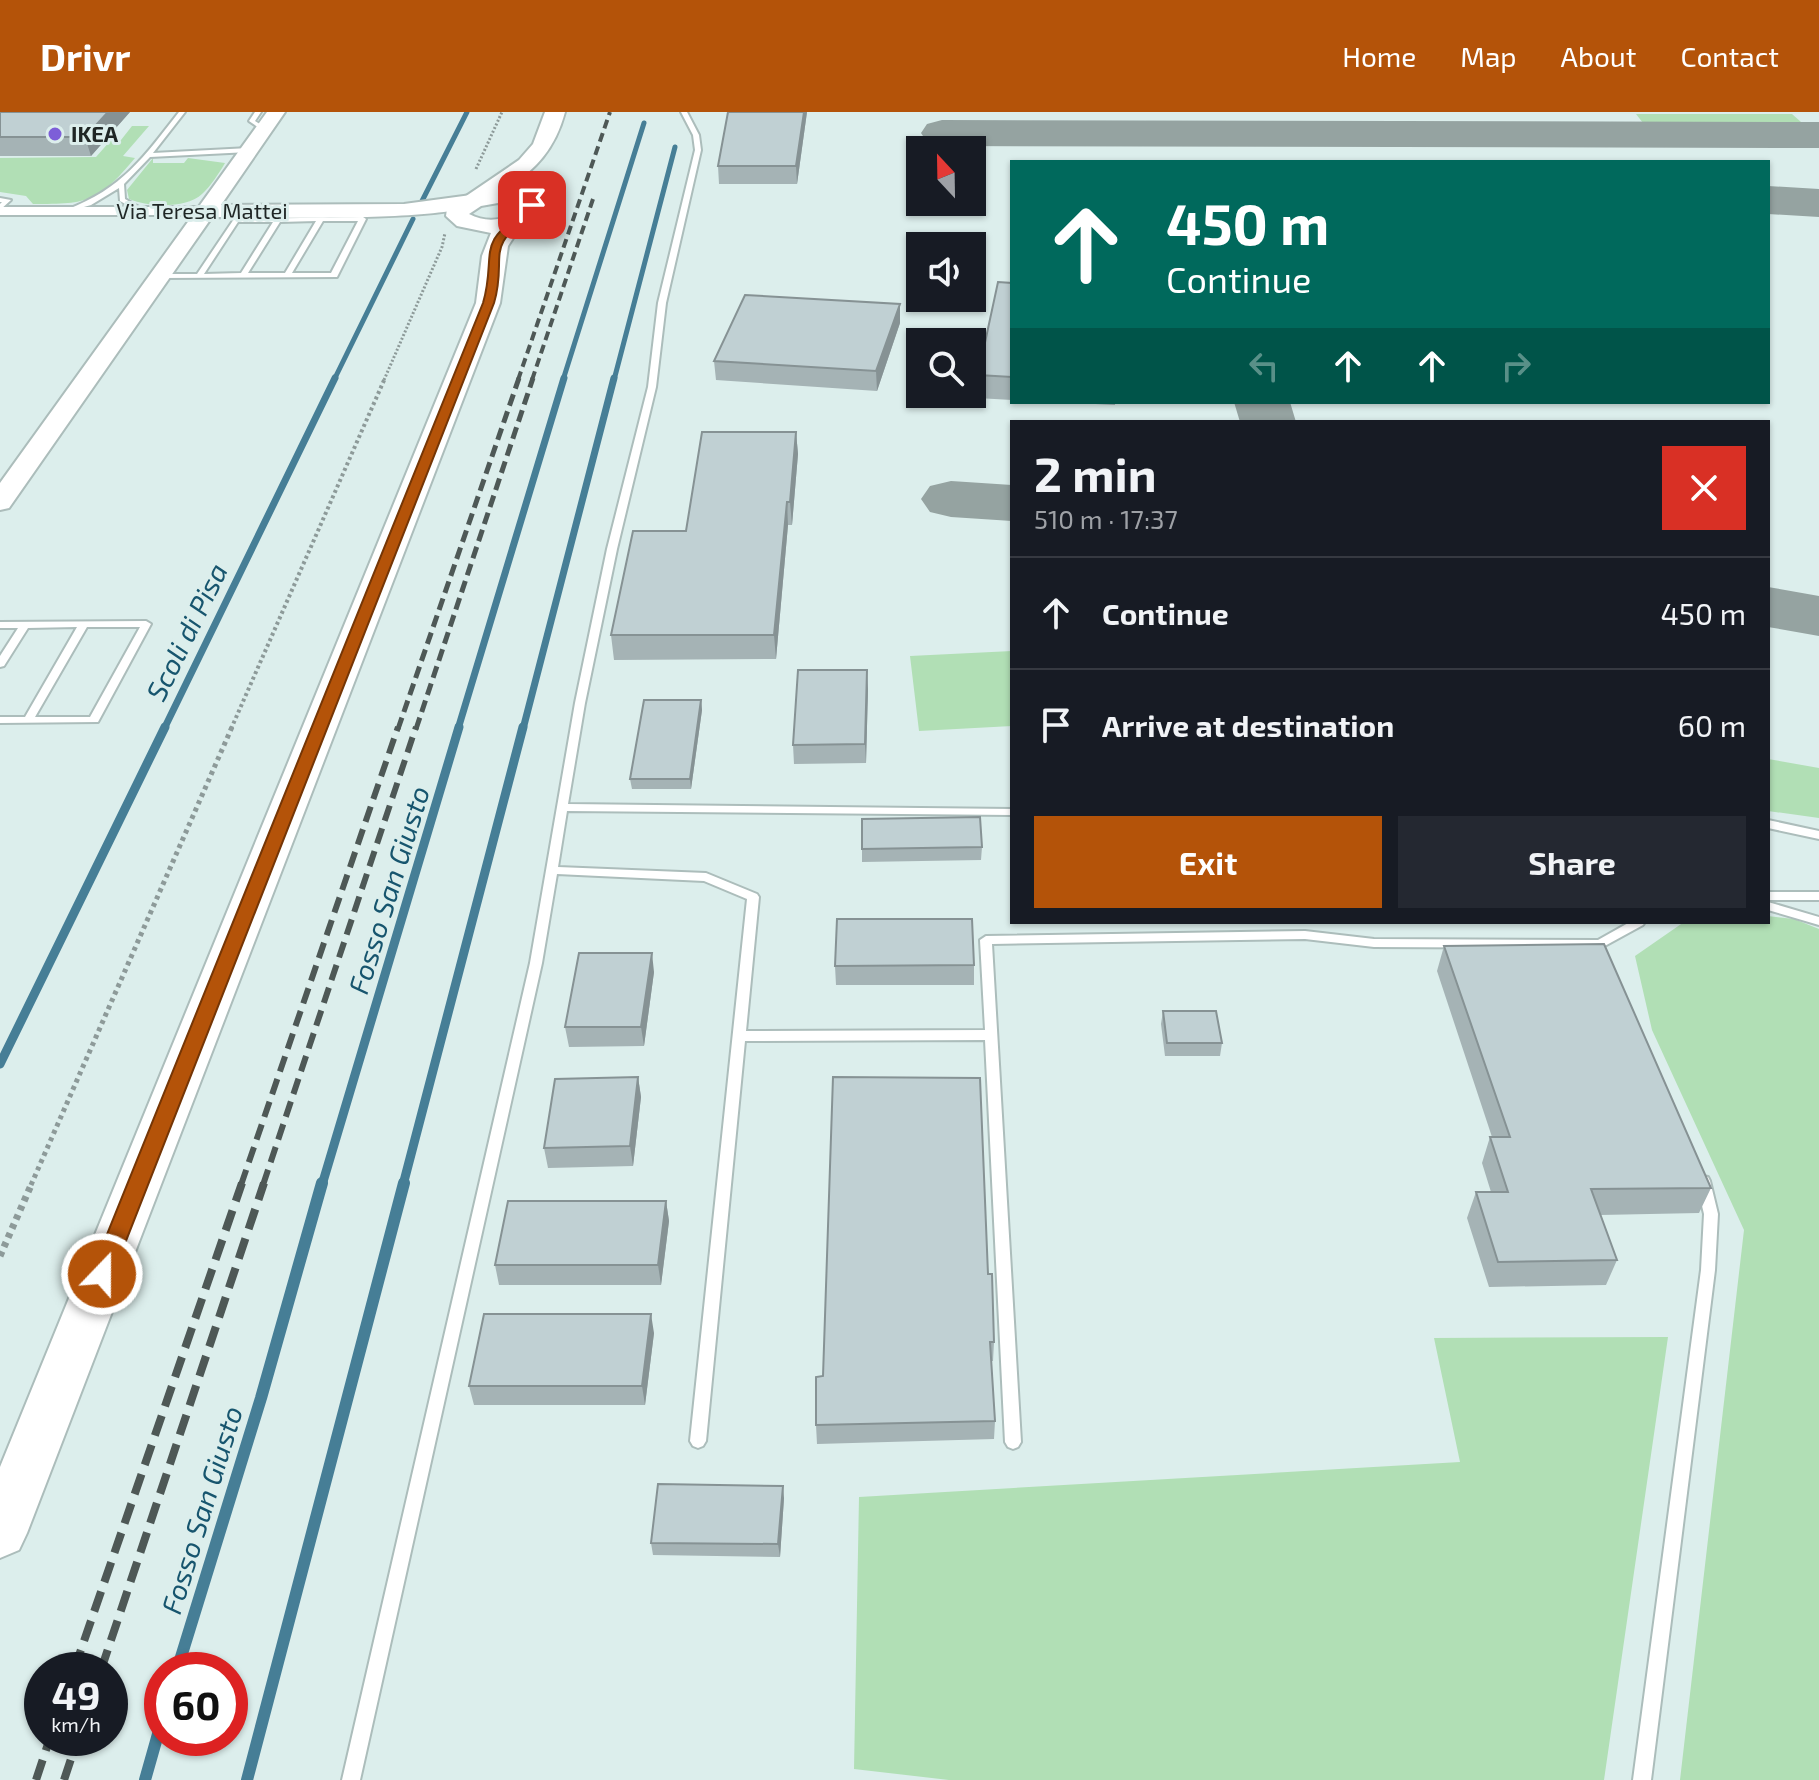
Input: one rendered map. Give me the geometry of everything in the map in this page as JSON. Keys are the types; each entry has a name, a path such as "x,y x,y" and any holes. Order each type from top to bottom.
{"main road":[{"path":"465,208 521,171 544,148 555,112"},
{"path":"521,171 518,184 525,211"},
{"path":"465,208 503,196 525,211"},
{"path":"0,1533 488,303 493,288 491,267 465,208"},
{"path":"491,267 500,234 525,211"}],"street":[{"path":"4,489 207,211 245,155 261,121 276,112"},
{"name":"Via Teresa Mattei","path":"0,210 465,208"}],"lane":[{"path":"68,211 103,198 122,185 182,112"},
{"path":"351,1780 536,963 562,807 612,549 652,387 662,303 698,150 696,135 684,112"},
{"path":"147,155 245,155"},
{"path":"190,155 245,155"},
{"path":"122,185 122,200 142,211"},
{"path":"0,200 8,200 0,210"},
{"path":"161,276 199,276 287,276 334,275 363,219 236,220 199,276"},
{"path":"243,276 278,220"},
{"path":"287,276 320,220"},
{"path":"28,720 84,624"},
{"path":"0,625 146,624 94,720 0,720"},
{"path":"0,664 25,625"},
{"path":"562,807 1010,812"},
{"path":"1770,824 1819,835"},
{"path":"552,870 706,877 753,897 698,1441"},
{"path":"1770,896 1819,896"},
{"path":"1770,907 1819,921"},
{"path":"1013,1442 986,940 1305,935 1374,943 1601,944 1636,924"},
{"path":"1601,944 1607,958"},
{"path":"739,1036 992,1035"},
{"path":"1642,1780 1713,1223 1710,1197 1698,1169"}],"path":[{"path":"0,1256 442,247 465,208 502,112"}],"green space":[{"path":"1636,114 1792,114 1801,122 1643,123"},
{"path":"132,126 149,126 123,156 135,158 111,184 92,198 68,203 33,204 26,196 0,192 0,158 96,157 111,140 121,140"},
{"path":"153,158 153,163 184,163 188,158 225,163 205,191 187,202 156,205 129,199 127,190"},
{"path":"1010,651 1010,726 919,731 910,656"},
{"path":"1770,759 1819,768 1819,818 1770,811"},
{"path":"1770,916 1794,919 1819,929 1819,1780 1680,1780 1744,1230 1652,1030 1635,956 1681,924 1770,924"},
{"path":"1668,1337 1604,1780 949,1780 854,1769 859,1497 1460,1462 1434,1338"}],"building":[{"path":"0,112 108,112 85,137 0,137"},
{"path":"728,112 804,112 796,166 718,166"},
{"path":"998,282 1010,283 1010,377 986,375 986,338"},
{"path":"745,295 900,304 876,371 714,361"},
{"path":"702,432 796,432 774,635 611,635 633,531 686,531"},
{"path":"798,670 867,670 865,744 793,745"},
{"path":"644,700 701,700 690,779 630,779"},
{"path":"980,817 982,847 862,849 862,819"},
{"path":"837,919 972,919 974,965 835,966"},
{"path":"1604,944 1711,1188 1591,1189 1617,1260 1498,1262 1476,1192 1508,1192 1490,1137 1510,1137 1444,946"},
{"path":"579,953 652,953 641,1027 565,1027"},
{"path":"1163,1011 1216,1011 1222,1043 1167,1043"},
{"path":"638,1077 630,1146 544,1148 555,1079"},
{"path":"833,1077 980,1078 988,1274 992,1274 994,1342 990,1342 995,1421 816,1425 816,1377 823,1376"},
{"path":"508,1201 666,1201 658,1265 495,1265"},
{"path":"484,1314 651,1314 642,1386 469,1386"},
{"path":"658,1484 783,1486 778,1544 651,1543"}],"waterway":[{"path":"420,205 467,112"},
{"name":"Fosso San Giusto","path":"563,380 644,123"},
{"path":"614,380 675,147"},
{"name":"Scoli di Pisa","path":"334,380 413,219"},
{"name":"Scoli di Pisa","path":"164,729 335,378"},
{"name":"Fosso San Giusto","path":"458,729 564,378"},
{"path":"523,729 614,378"},
{"name":"Scoli di Pisa","path":"0,1064 165,727"},
{"name":"Fosso San Giusto","path":"322,1185 459,727"},
{"path":"403,1185 523,727"},
{"name":"Fosso San Giusto","path":"183,1652 261,1398 322,1183"},
{"path":"247,1780 404,1183"},
{"name":"Fosso San Giusto","path":"145,1780 152,1756"}],"taxiway":[{"path":"942,133 1819,135"},
{"path":"1770,200 1819,203"},
{"path":"1263,404 1267,420"},
{"path":"951,499 1010,503"},
{"path":"1770,607 1819,616"}],"railway":[{"path":"518,380 610,112"},
{"path":"532,380 594,196"},
{"path":"398,729 519,378"},
{"path":"416,729 533,378"},
{"path":"241,1185 398,727"},
{"path":"263,1185 416,727"},
{"path":"80,1652 242,1183"},
{"path":"107,1652 264,1183"},
{"path":"36,1780 44,1756"},
{"path":"64,1780 72,1756"}],"place":[{"name":"IKEA","path":"55,134"}],"route":[{"path":"102,1274 488,303 493,288 491,267 495,246 504,229 530,214 532,205"}]}
